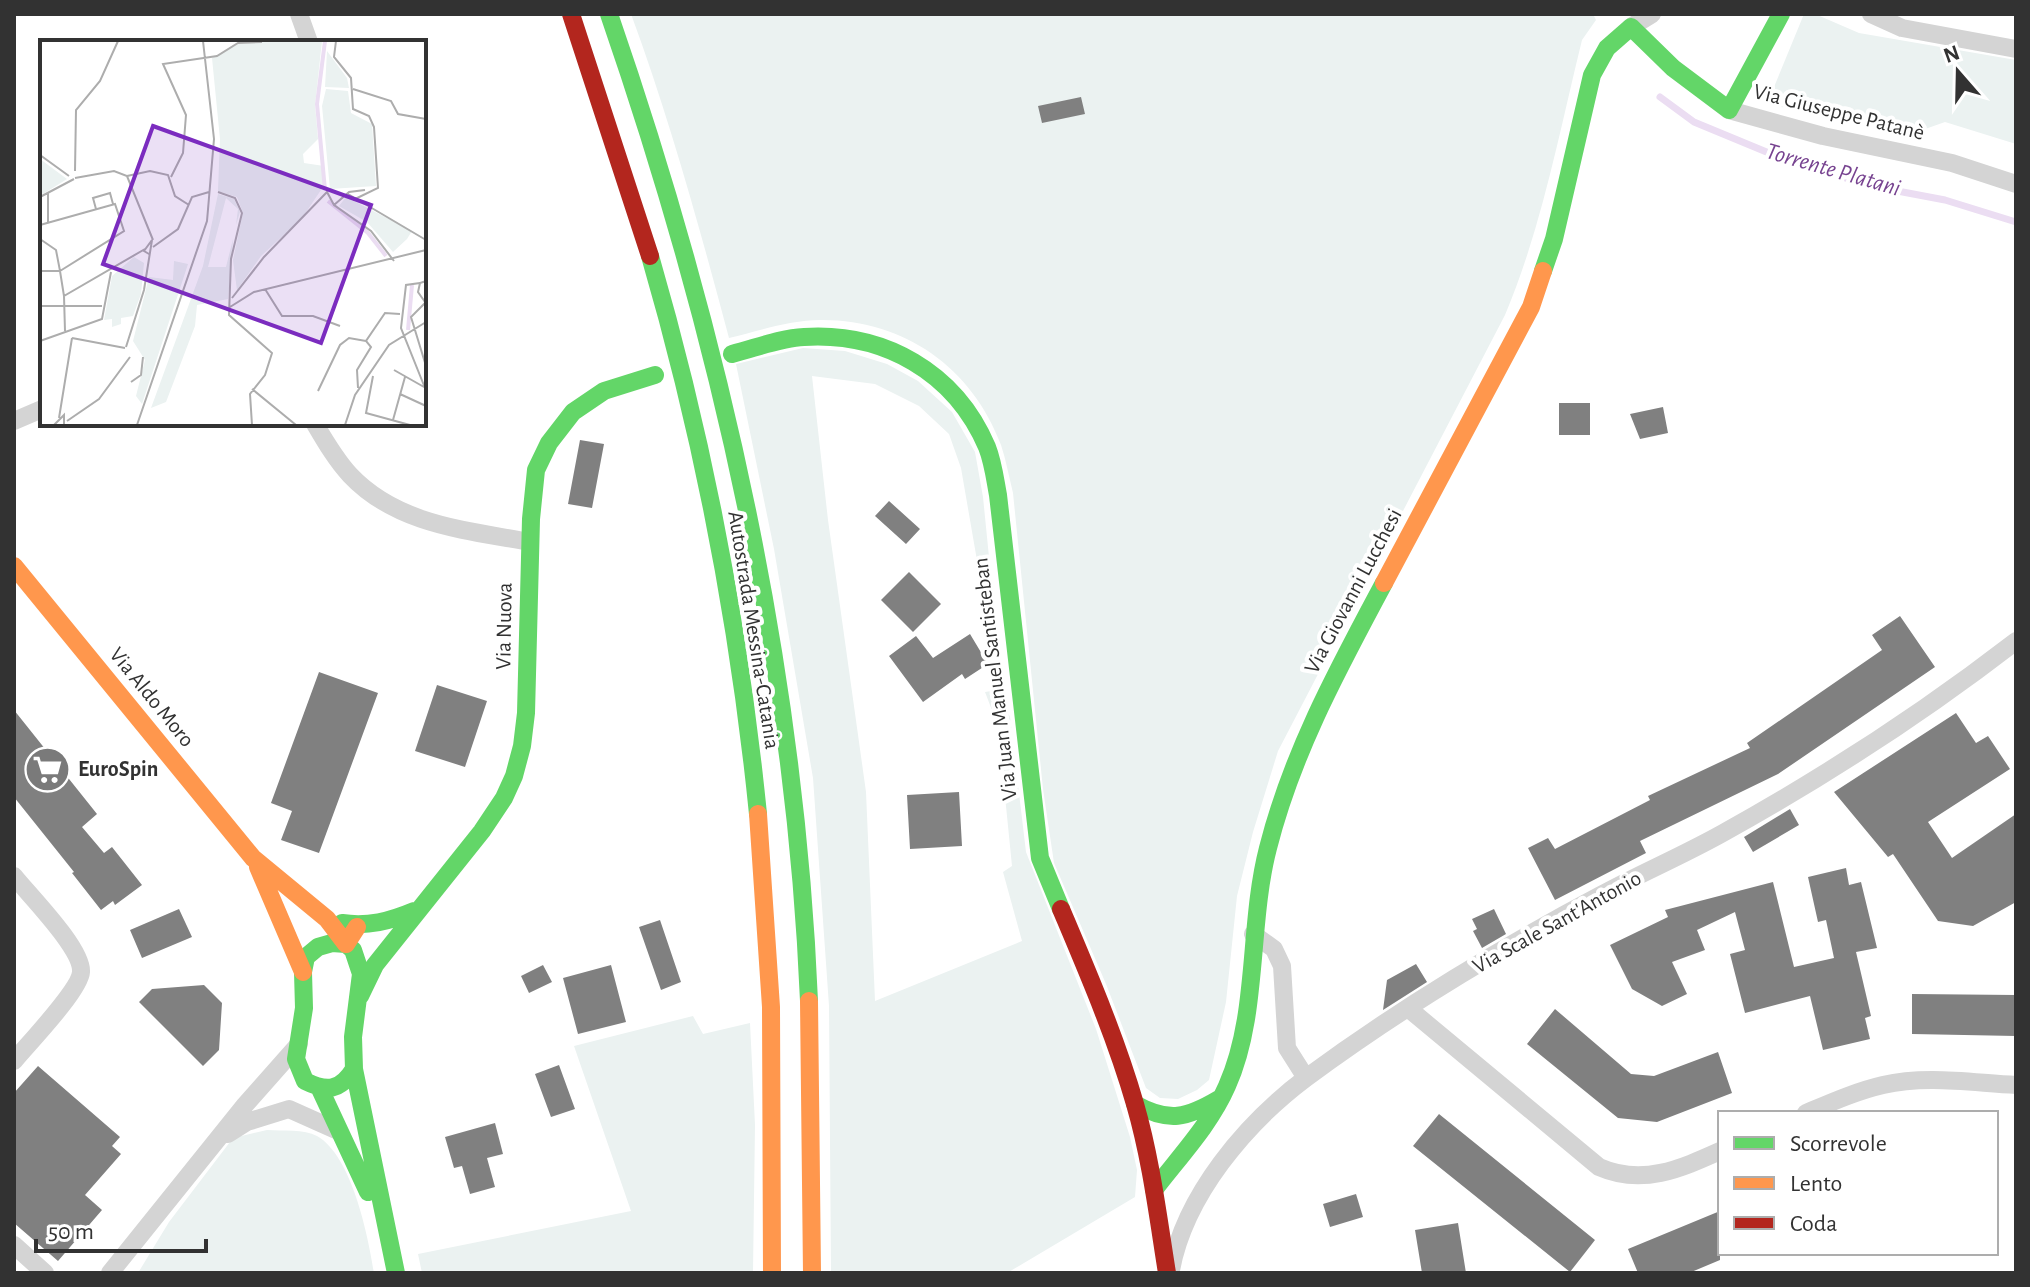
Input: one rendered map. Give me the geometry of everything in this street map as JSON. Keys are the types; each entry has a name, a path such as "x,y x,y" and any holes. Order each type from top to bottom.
{"main road":[{"name":"Autostrada Messina-Catania","path":"571,14 670,326 698,448 732,625 758,814 767,917 772,1020 772,1273"},
{"name":"Autostrada Messina-Catania","path":"609,14 659,162 704,317 734,443 767,618 794,812 803,915 813,1119 812,1273"},
{"path":"1729,110 1781,14"},
{"name":"Via Giuseppe Patanè","path":"1631,27 1673,68 1729,110"},
{"name":"Via Giovanni Lucchesi","path":"1154,1190 1206,1123 1229,1084 1240,1042 1258,895 1281,803 1301,745 1319,705 1531,307 1554,239 1592,75 1607,48 1631,27"},
{"name":"Via Juan Manuel Santisteban","path":"732,354 802,337 851,337 893,348 938,378 965,406 988,449 998,495 1040,858 1098,1000 1135,1104 1154,1190 1160,1245 1168,1273"},
{"name":"Via Nuova","path":"360,996 375,965 482,831 504,798 514,776 526,713 530,542 536,470 549,443 573,412 604,391 655,375"},
{"name":"Via Aldo Moro","path":"14,566 253,858"},
{"path":"253,858 327,919 353,950 359,963 360,996 353,1037 354,1069 396,1273"},
{"path":"253,858 276,904 303,972"},
{"path":"327,919 357,927 387,922 417,911"},
{"path":"346,944 357,927"},
{"path":"346,944 332,943 318,947 306,957 303,972 304,1008 296,1059 305,1081 320,1089 337,1089 354,1069"},
{"path":"320,1089 336,1130 356,1162 387,1238"},
{"path":"1135,1104 1152,1115 1170,1119 1197,1113 1221,1098"}],"street":[{"path":"299,14 308,40"},
{"path":"1631,27 1652,14"},
{"path":"1871,14 1902,28 2016,49"},
{"name":"Via Giuseppe Patanè","path":"1729,110 1823,136 1952,163 2016,184"},
{"path":"14,421 40,410"},
{"path":"316,426 350,475 392,508 433,524 530,542"},
{"name":"Via Scale Sant'Antonio","path":"1168,1273 1183,1230 1213,1174 1245,1133 1282,1096 1306,1078 1409,1009 1597,897 1721,834 1807,783 1962,683 2016,641"},
{"path":"14,876 76,953 81,972 74,989 14,1061"},
{"path":"1253,934 1274,949 1282,966 1287,1048 1306,1078"},
{"path":"1409,1009 1599,1167 1615,1174 1654,1175 1681,1168 1718,1152"},
{"path":"110,1273 299,1044"},
{"path":"1811,1111 1856,1092 1917,1080 2016,1085"},
{"path":"218,1139 247,1122 289,1109 320,1089"},
{"path":"289,1109 336,1130"},
{"path":"1160,1245 1183,1230"},
{"path":"14,1245 45,1273"}],"shaded area":[{"path":"631,14 1593,14 1596,20 1582,40 1540,214 1505,315 1278,751 1237,896 1226,1002 1209,1080 1197,1090 1178,1099 1160,1098 1146,1088 1054,863 1043,789 1013,493 1001,445 988,417 972,392 931,353 879,328 850,322 809,320 729,338 672,134"},
{"path":"1804,14 1815,14 1859,33 2016,60 2016,144 1945,122 1911,134 1767,104"},
{"path":"803,348 845,351 887,364 918,381 952,412 975,452 983,497 989,557 979,572 961,468 949,434 919,406 875,384 812,376 828,520 866,792 875,1001 1022,941 1003,872 1012,866 998,726 985,692 998,690 1010,717 1026,852 1096,1029 1130,1137 1137,1170 1135,1197 1007,1273 831,1273 829,1006 813,778 774,549 736,364"},
{"path":"693,1016 703,1034 750,1023 755,1125 753,1273 422,1273 418,1254 631,1211 574,1046"},
{"path":"267,1130 306,1132 317,1136 340,1160 356,1198 374,1273 138,1273 169,1222 233,1138"}],"building":[{"path":"1081,97 1085,114 1042,123 1038,106"},
{"path":"1559,403 1590,403 1590,435 1559,435"},
{"path":"1663,407 1668,433 1640,439 1630,414"},
{"path":"580,440 604,444 592,508 568,504"},
{"path":"889,501 920,529 906,544 875,516"},
{"path":"909,572 941,604 913,632 881,600"},
{"path":"1900,616 1935,667 1778,774 1640,841 1646,853 1555,900 1528,848 1548,838 1555,849 1650,800 1648,796 1750,748 1747,743 1882,650 1872,635"},
{"path":"970,634 988,664 965,679 962,674 923,702 889,656 916,636 933,658"},
{"path":"319,672 378,693 319,853 281,840 292,811 271,803"},
{"path":"437,685 487,701 465,767 415,751"},
{"path":"14,710 97,814 82,827 104,853 112,847 142,885 115,905 113,901 101,910 14,797"},
{"path":"1956,713 1976,743 1988,736 2010,769 1928,822 1952,858 2016,814 2016,902 1973,926 1938,921 1893,854 1888,857 1834,792"},
{"path":"959,792 962,846 910,849 907,795"},
{"path":"1790,809 1799,825 1753,852 1744,837"},
{"path":"1846,868 1849,885 1861,882 1877,948 1856,952 1871,1016 1865,1018 1870,1039 1823,1050 1810,996 1745,1013 1730,954 1745,950 1735,912 1697,930 1705,950 1672,962 1687,994 1662,1006 1632,989 1610,945 1668,917 1665,910 1773,882 1794,967 1834,958 1826,920 1818,922 1808,877"},
{"path":"179,909 192,937 142,958 130,930"},
{"path":"1494,909 1506,934 1482,948 1473,931 1477,929 1472,919"},
{"path":"660,920 681,982 661,990 639,927"},
{"path":"1416,964 1427,982 1383,1010 1387,980"},
{"path":"543,965 552,982 529,993 521,976"},
{"path":"611,965 626,1022 578,1034 563,978"},
{"path":"204,985 222,1003 219,1050 203,1066 139,1002 152,989"},
{"path":"1912,994 2016,995 2016,1036 1912,1034"},
{"path":"1555,1009 1631,1074 1654,1076 1718,1052 1732,1093 1657,1122 1618,1118 1527,1044"},
{"path":"559,1065 575,1109 551,1117 535,1074"},
{"path":"38,1066 120,1137 112,1146 121,1154 85,1195 102,1210 58,1261 14,1223 14,1093"},
{"path":"1439,1114 1595,1240 1570,1272 1413,1146"},
{"path":"495,1123 503,1154 487,1158 495,1187 470,1194 462,1166 454,1168 445,1137"},
{"path":"1356,1194 1363,1217 1330,1227 1323,1204"},
{"path":"1718,1212 1720,1260 1689,1273 1638,1273 1628,1249"},
{"path":"1458,1223 1466,1273 1422,1273 1415,1230"}],"waterway":[{"name":"Torrente Platani","path":"1660,97 1694,122 1781,158 1871,186 1945,200 2016,222"}],"traffic: fast":[{"path":"609,14 685,255 745,500 769,624 787,749 801,875 809,1001"},
{"path":"1543,271 1554,239 1592,75 1607,48 1631,27 1673,68 1729,110 1781,14"},
{"path":"650,256 687,393 717,532 741,673 758,814"},
{"path":"732,354 804,337 834,337 862,342 914,362 956,397 973,421 987,447 994,471 1040,858 1061,909"},
{"path":"360,996 375,965 482,831 504,798 514,776 526,713 531,519 536,470 549,443 573,412 604,391 655,375"},
{"path":"1154,1190 1203,1127 1227,1086 1244,1030 1262,877 1278,813 1318,712 1384,583"},
{"path":"342,923 379,922 414,911"},
{"path":"354,1069 344,1082 332,1087 320,1087 305,1081 296,1059 304,1008 303,972 306,957 318,947 332,943 346,944 353,950 361,974 353,1037 354,1069 396,1273"},
{"path":"320,1089 368,1192"},
{"path":"1135,1104 1158,1114 1178,1116 1219,1099"}],"traffic: slow":[{"path":"1384,583 1531,307 1543,271"},
{"path":"14,566 253,858 327,919 346,944 357,927"},
{"path":"758,814 771,1007 772,1273"},
{"path":"258,867 303,972"},
{"path":"809,1001 812,1273"}],"traffic: jam":[{"path":"571,14 650,256"},
{"path":"1061,909 1110,1030 1135,1104 1150,1167 1167,1273"}],"place":[{"name":"EuroSpin","path":"47,769"}]}
